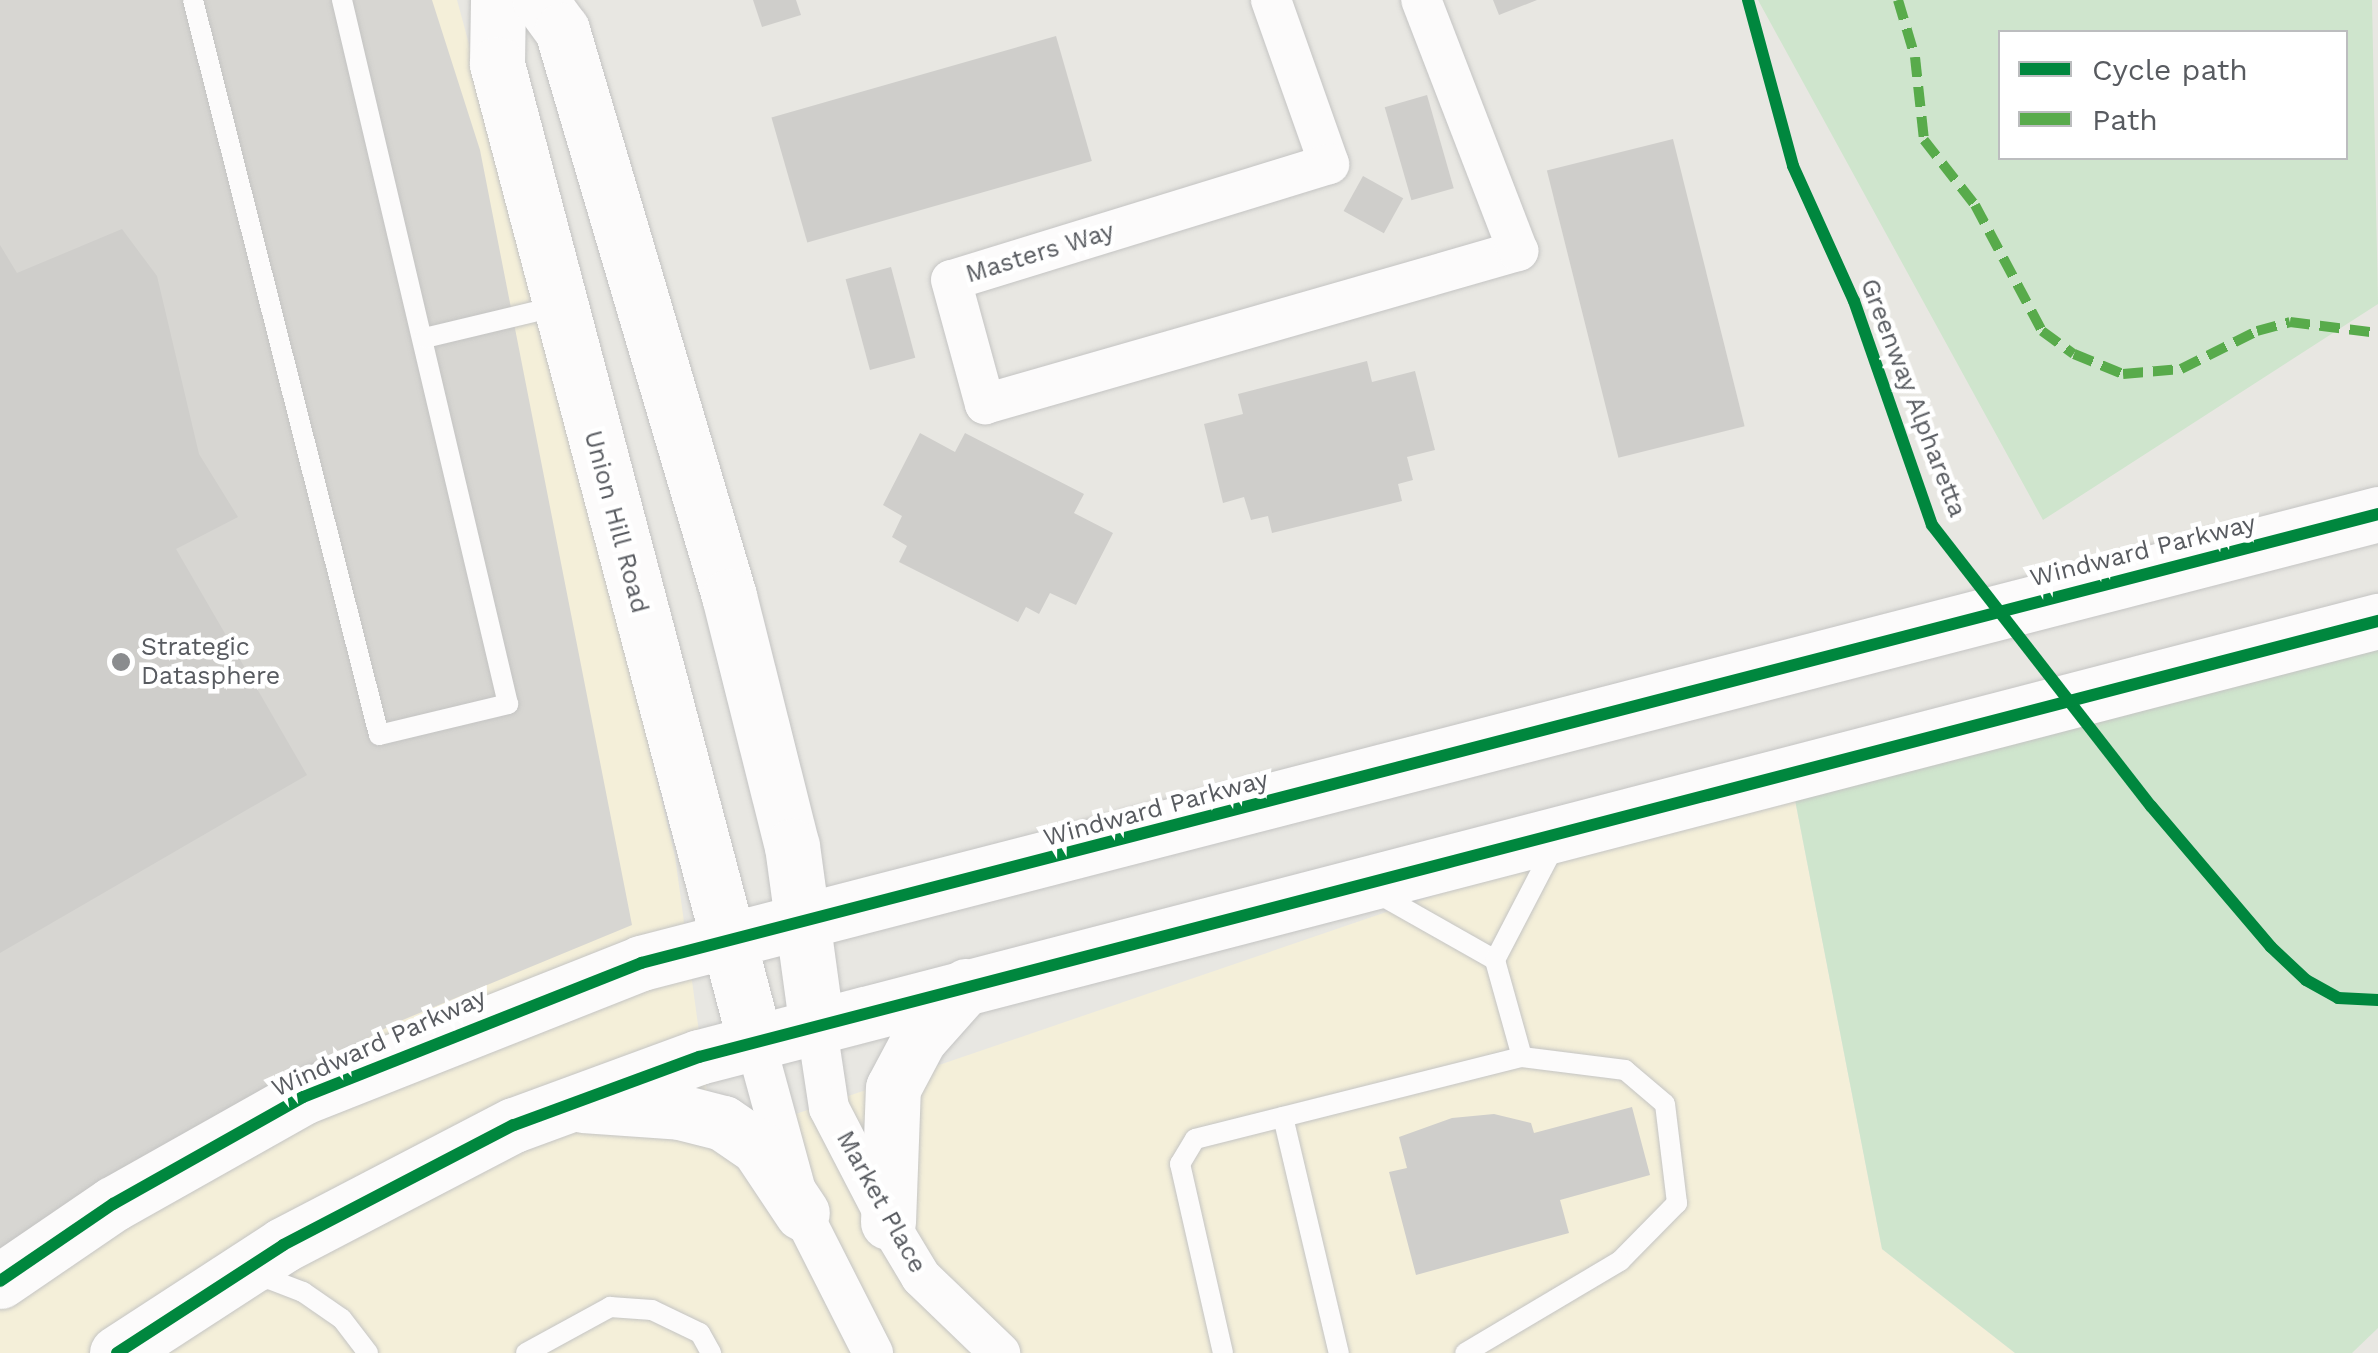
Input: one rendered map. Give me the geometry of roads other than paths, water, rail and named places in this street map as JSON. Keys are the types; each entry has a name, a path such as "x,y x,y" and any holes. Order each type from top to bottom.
{"main road":[{"name":"Union Hill Road","path":"498,0 497,64 558,306 731,937 754,1041"},
{"path":"540,0 562,30 638,276 770,758 816,1022"},
{"path":"558,306 638,276"},
{"name":"Windward Parkway","path":"0,1281 113,1204 303,1097 556,992 731,937 2378,514"},
{"path":"117,1353 224,1282 514,1125 754,1041 2378,621"},
{"path":"888,1222 893,1088 918,1039 966,986"},
{"path":"570,1104 680,1112 722,1124 758,1147 802,1213"}],"street":[{"name":"Masters Way","path":"1271,0 1329,164 952,280 984,404 1518,251 1420,0"},
{"name":"Market Place","path":"816,1022 828,1108 888,1222 921,1277 1000,1353"},
{"path":"754,1041 802,1213 873,1353"}],"lane":[{"path":"193,0 379,734 508,704 425,338 342,0"},
{"path":"425,338 558,306"},
{"path":"1522,1058 1494,960 1562,832"},
{"path":"1364,886 1494,960"},
{"path":"1224,1353 1180,1164 1195,1139 1522,1058 1625,1070 1666,1104 1677,1203 1620,1260 1465,1353"},
{"path":"1283,1117 1339,1353"},
{"path":"224,1282 269,1279 304,1292 342,1319 368,1353"},
{"path":"526,1353 610,1307 652,1310 700,1333 711,1353"}],"place":[{"name":"Strategic Datasphere","path":"121,662"}]}
